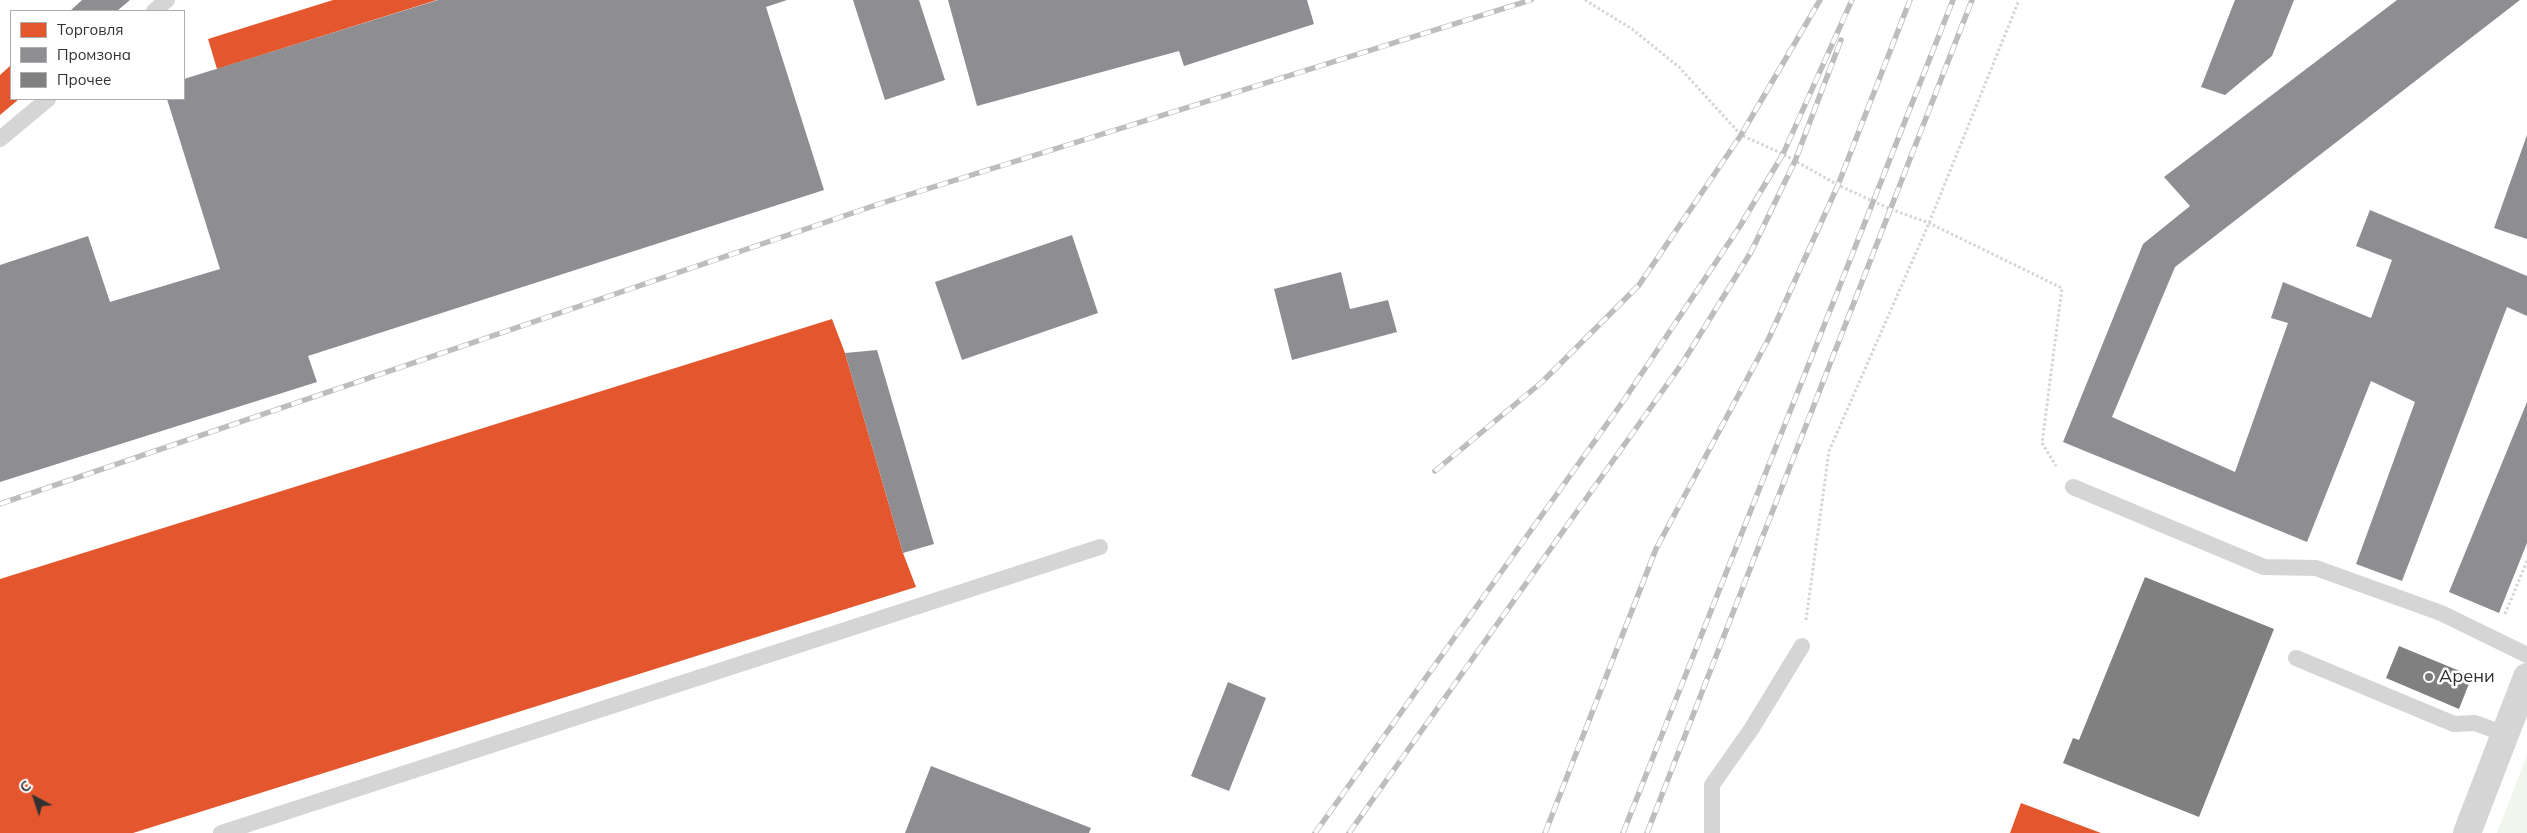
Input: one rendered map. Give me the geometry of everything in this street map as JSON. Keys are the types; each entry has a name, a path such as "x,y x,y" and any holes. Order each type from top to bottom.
{"street":[{"path":"2467,833 2527,677"}],"lane":[{"path":"155,10 168,0"},
{"path":"0,139 47,100"},
{"path":"2073,487 2264,567 2316,568 2441,613 2494,641 2527,655"},
{"path":"221,833 1100,547"},
{"path":"1712,833 1712,785 1752,728 1802,646"},
{"path":"2296,658 2454,724 2475,723 2505,734"}],"path":[{"path":"1585,0 1632,29 1679,67 1741,135 1890,209 1929,223 2062,288 2042,443 2050,459 2073,487"},
{"path":"1802,646 1829,451 1929,223 2019,0"},
{"path":"2494,641 2527,561"}],"shaded area":[{"path":"2527,755 2527,833 2497,833"}],"building: Торговля":[{"path":"333,0 437,0 217,69 208,39"},
{"path":"10,66 10,100 18,100 0,115 0,75"},
{"path":"832,319 845,353 903,553 916,587 133,833 0,833 0,579"},
{"path":"2021,803 2101,833 2010,833"}],"building: Промзона":[{"path":"82,0 130,0 118,10 71,10"},
{"path":"438,0 787,0 766,7 824,190 308,356 317,382 0,482 0,265 88,236 110,302 220,269 167,100 185,100 185,79"},
{"path":"853,0 919,0 945,80 885,100"},
{"path":"948,0 1307,0 1314,24 1184,66 1179,51 977,106"},
{"path":"2235,0 2294,0 2272,56 2225,95 2201,87"},
{"path":"2397,0 2520,0 2175,267 2112,417 2235,472 2288,323 2271,318 2283,282 2371,318 2392,260 2356,246 2370,210 2527,276 2527,316 2507,307 2402,581 2356,564 2415,402 2371,381 2307,542 2063,442 2143,244 2190,206 2164,177"},
{"path":"2527,135 2527,239 2494,228"},
{"path":"1072,235 1098,313 962,360 935,282"},
{"path":"1341,272 1350,309 1388,300 1397,332 1292,360 1274,289"},
{"path":"877,350 934,544 903,553 845,353"},
{"path":"2527,402 2527,543 2499,613 2449,592"},
{"path":"1228,682 1266,698 1229,791 1191,776"},
{"path":"931,766 1091,828 1089,833 905,833"}],"building: Прочее":[{"path":"2145,577 2274,629 2199,817 2063,763 2073,738 2079,740"},
{"name":"Арени","path":"2399,646 2472,676 2459,709 2386,678"}],"railway":[{"path":"0,504 879,204 1531,0"},
{"path":"1435,471 1542,382 1639,285 1741,135 1820,0"},
{"path":"1315,833 1624,400 1740,226 1783,154 1852,0"},
{"path":"1545,833 1656,549 1769,338 1838,185 1910,0"},
{"path":"1623,833 1953,0"},
{"path":"1647,833 1972,0"},
{"path":"1349,833 1683,362 1751,252 1795,161 1841,40"}],"place":[{"name":"Арени","path":"2429,677"}]}
